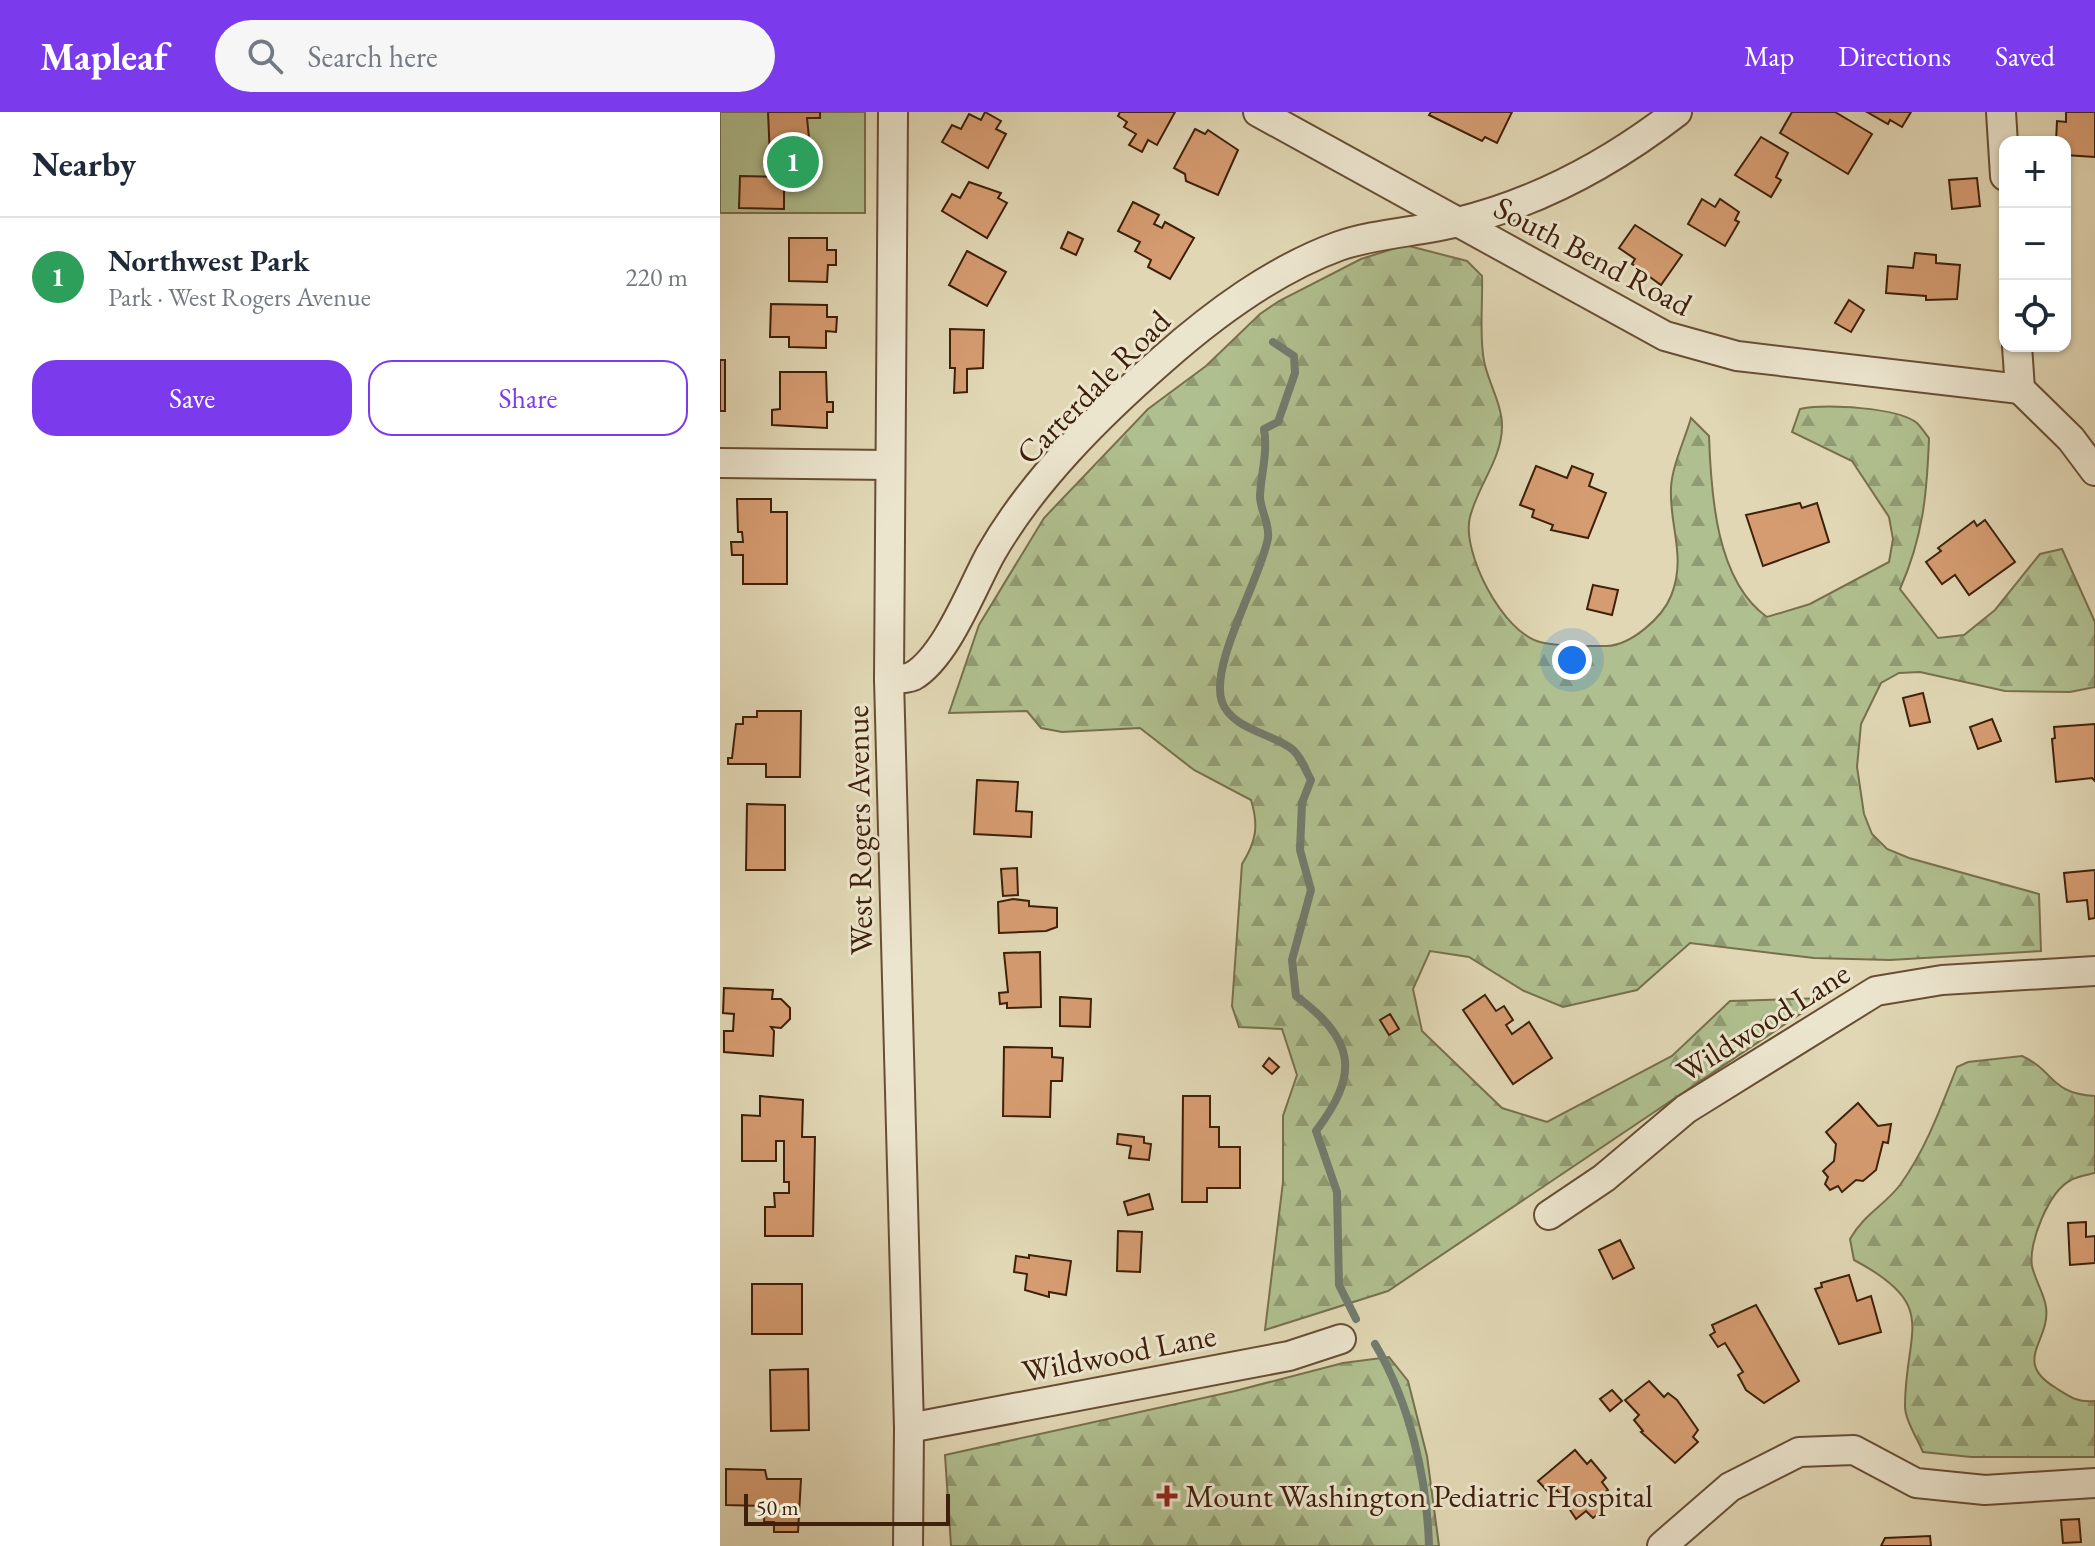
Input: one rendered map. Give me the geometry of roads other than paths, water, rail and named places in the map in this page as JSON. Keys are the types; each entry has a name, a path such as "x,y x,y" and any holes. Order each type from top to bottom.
{"street":[{"name":"West Rogers Avenue","path":"893,112 889,679 909,1428 908,1546"},
{"name":"South Bend Road","path":"1258,112 1665,336 1699,348 1753,358 2020,389"},
{"name":"Carterdale Road","path":"889,679 911,678 928,664 993,551 1030,499 1131,387 1185,340 1291,266 1342,245 1457,222 1528,201 1581,176 1636,144 1677,112"},
{"path":"2001,112 2002,136"},
{"path":"2017,352 2020,389 2071,439 2095,471"},
{"path":"720,463 889,465"},
{"name":"Wildwood Lane","path":"1549,1215 1604,1178 1686,1109 1876,991 1942,980 2095,971"},
{"name":"Wildwood Lane","path":"909,1428 1289,1356 1341,1339"},
{"path":"1662,1546 1730,1487 1799,1452 1854,1450 1916,1483 1985,1490 2095,1483"}],"waterway":[{"path":"1273,342 1294,356 1295,373 1278,422 1264,429 1265,455 1260,496 1268,538 1229,644 1220,686 1227,711 1243,725 1292,749 1311,780 1302,803 1300,850 1311,890 1292,960 1296,996 1330,1028 1345,1058 1340,1092 1316,1131 1337,1192 1339,1285 1356,1319"},
{"path":"1375,1344 1398,1391 1414,1442 1425,1494 1429,1546"}],"place":[{"name":"Northwest Park","path":"793,162"},
{"name":"Mount Washington Pediatric Hospital","path":"1167,1496"}]}
